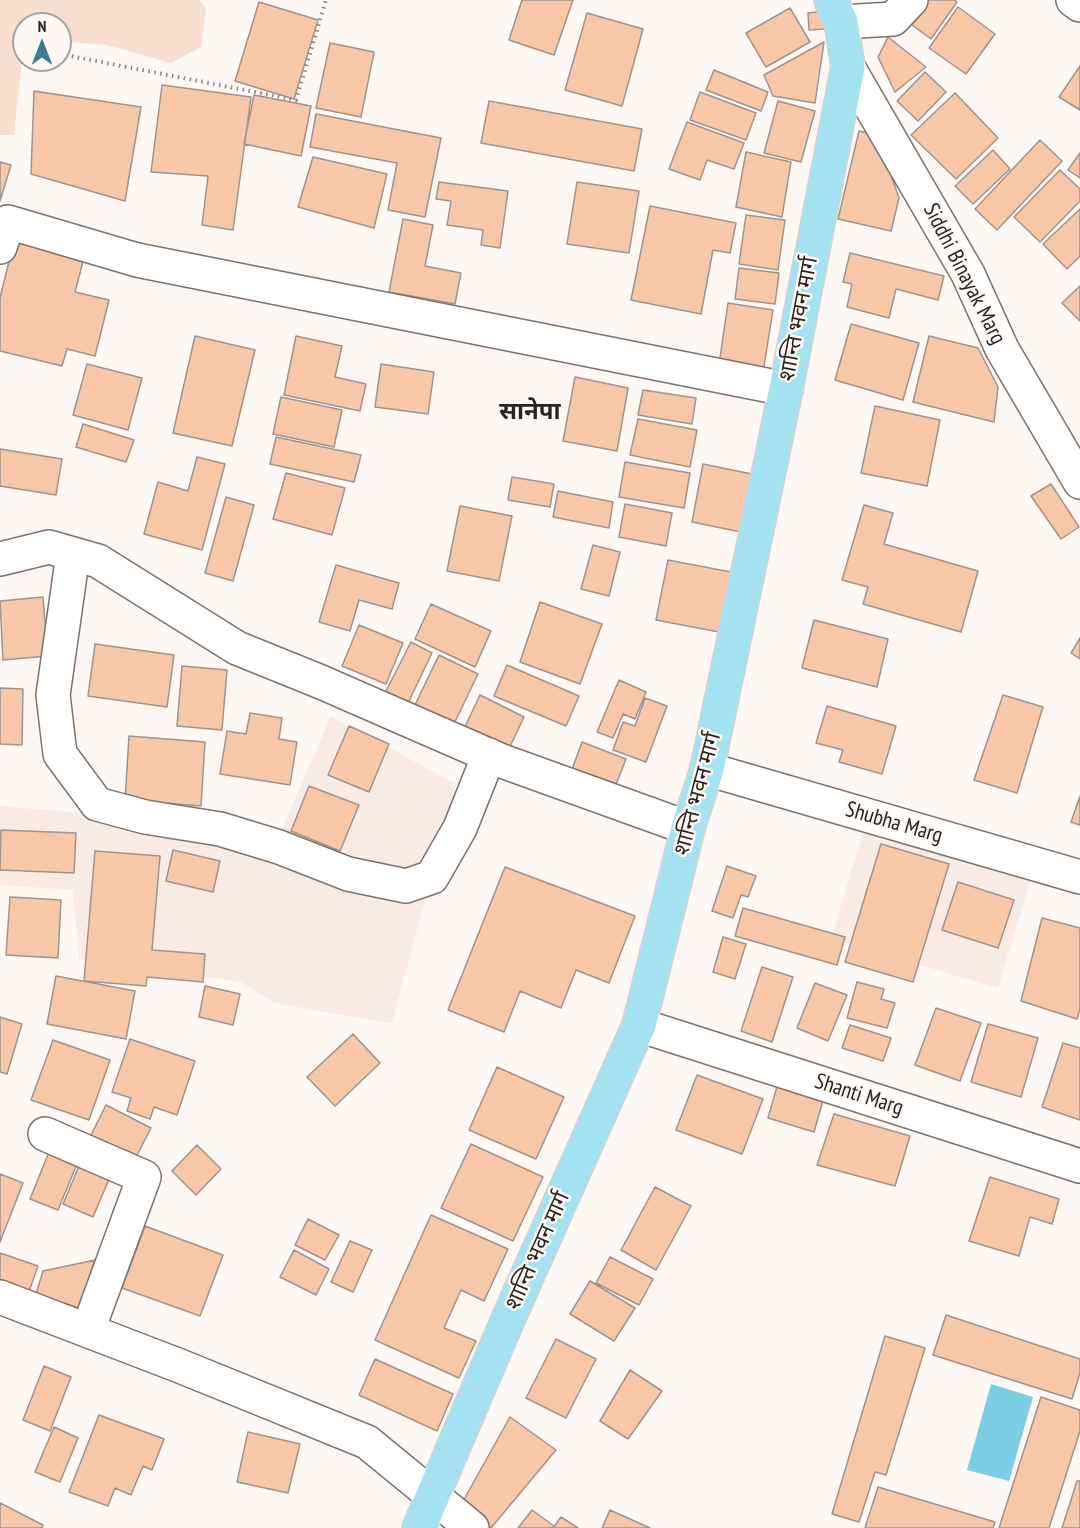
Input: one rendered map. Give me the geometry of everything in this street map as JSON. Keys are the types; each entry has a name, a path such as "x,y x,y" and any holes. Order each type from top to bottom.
{"main road":[{"name":"शान्ति भवन मार्ग","path":"419,1528 509,1317 639,1025 688,828 707,769 786,388 848,67 836,11"}],"street":[{"path":"836,11 893,19 911,0"},
{"path":"1073,0 1080,5"},
{"name":"Siddhi Binayak Marg","path":"848,67 968,274 1002,349 1080,482"},
{"path":"0,247 8,222 137,260 786,388"},
{"path":"0,559 49,547 98,561 237,648 489,755 688,828"},
{"path":"73,554 53,695 60,754 97,804 145,818 220,829 279,847 348,874 406,886 432,877 460,828 489,755"},
{"name":"Shubha Marg","path":"707,769 1080,877"},
{"name":"Shanti Marg","path":"639,1025 1080,1166"},
{"path":"45,1134 144,1178 88,1330"},
{"path":"0,1297 367,1442 472,1528"}],"path":[{"path":"72,56 296,100 326,0"}],"shaded area":[{"path":"0,0 199,0 206,8 201,47 171,63 107,45 72,42 72,12 12,12 12,72 21,72 14,135 0,135"},
{"path":"331,716 456,784 392,1023 274,1003 241,982 79,959 73,890 0,885 0,806 281,831"},
{"path":"864,829 1031,879 998,988 831,939"}],"water":[{"path":"991,1384 1033,1397 1009,1481 967,1470"}],"building":[{"path":"522,0 573,0 554,55 509,40"},
{"path":"924,0 954,0 957,2 931,39 908,22"},
{"path":"259,2 318,20 294,99 235,81"},
{"path":"958,7 995,34 966,74 929,48"},
{"path":"790,8 810,42 766,67 746,33"},
{"path":"825,11 825,29 809,30 808,13"},
{"path":"587,13 643,29 622,106 565,90"},
{"path":"888,37 926,67 895,92 878,57"},
{"path":"824,42 815,103 773,96 764,75"},
{"path":"330,43 374,52 361,117 316,108"},
{"path":"1080,66 1080,110 1059,97"},
{"path":"714,70 768,92 761,111 706,90"},
{"path":"925,72 946,92 918,121 897,101"},
{"path":"162,85 251,97 233,230 202,225 208,176 151,172"},
{"path":"34,91 141,107 125,201 31,174"},
{"path":"700,92 756,113 746,140 690,120"},
{"path":"955,93 998,138 956,179 911,135"},
{"path":"254,95 311,106 301,156 244,144"},
{"path":"489,101 642,129 634,171 481,143"},
{"path":"778,101 815,111 801,162 764,153"},
{"path":"316,114 441,138 425,217 388,210 397,163 310,147"},
{"path":"687,122 744,143 734,169 707,160 700,180 669,169"},
{"path":"859,131 877,135 899,198 891,231 838,219"},
{"path":"1040,140 1062,161 997,230 975,209"},
{"path":"993,150 1010,169 973,204 955,186"},
{"path":"746,152 791,162 782,217 736,207"},
{"path":"1080,153 1080,178 1068,170"},
{"path":"313,157 387,174 374,228 298,207"},
{"path":"0,162 11,165 0,201"},
{"path":"1060,170 1080,189 1080,201 1040,242 1014,217"},
{"path":"439,182 508,191 500,248 481,245 483,230 447,225 451,201 436,199"},
{"path":"577,182 639,191 629,253 567,244"},
{"path":"650,206 736,223 730,253 713,250 701,314 631,300"},
{"path":"1080,209 1080,256 1067,269 1043,244"},
{"path":"746,215 785,220 778,270 739,264"},
{"path":"403,219 433,225 425,266 461,273 455,304 389,292"},
{"path":"15,237 85,254 75,292 109,300 95,356 67,349 62,366 0,351 0,298"},
{"path":"850,253 944,276 938,300 896,289 889,318 847,307 852,284 843,282"},
{"path":"739,268 779,273 775,304 735,299"},
{"path":"1080,286 1080,321 1062,303"},
{"path":"728,303 773,310 762,379 718,371"},
{"path":"851,324 919,343 903,400 835,380"},
{"path":"195,336 255,350 232,446 173,433"},
{"path":"296,336 342,346 335,377 366,384 360,411 284,395"},
{"path":"929,336 978,348 998,387 994,422 913,402"},
{"path":"87,364 142,378 128,430 73,415"},
{"path":"381,364 434,372 428,414 375,407"},
{"path":"575,377 628,388 617,451 563,441"},
{"path":"643,390 696,398 692,424 638,415"},
{"path":"281,397 342,410 334,447 273,434"},
{"path":"875,406 940,420 927,486 861,473"},
{"path":"638,419 697,430 690,467 630,455"},
{"path":"83,424 134,440 126,462 76,447"},
{"path":"276,437 361,455 354,482 270,464"},
{"path":"0,449 62,459 56,495 0,486"},
{"path":"197,457 225,464 202,550 144,534 158,482 188,491"},
{"path":"625,462 690,473 684,508 619,497"},
{"path":"703,464 752,474 741,532 692,522"},
{"path":"286,473 345,488 332,535 273,519"},
{"path":"512,477 554,484 550,507 508,500"},
{"path":"1051,484 1079,527 1061,539 1031,496"},
{"path":"558,491 613,502 609,528 553,517"},
{"path":"226,497 254,505 233,581 205,573"},
{"path":"625,504 672,513 666,546 619,537"},
{"path":"864,505 893,513 884,544 978,571 961,632 863,604 868,587 842,580"},
{"path":"460,506 512,516 499,581 447,571"},
{"path":"593,545 620,552 609,596 581,589"},
{"path":"668,560 731,572 719,632 656,620"},
{"path":"336,565 399,583 392,609 359,600 350,631 319,622"},
{"path":"43,597 48,656 3,660 0,601"},
{"path":"540,602 602,624 580,684 520,662"},
{"path":"431,604 491,631 475,667 415,639"},
{"path":"814,620 888,639 877,687 802,668"},
{"path":"359,625 403,643 386,684 342,666"},
{"path":"1080,638 1080,659 1071,653"},
{"path":"411,642 432,653 408,703 385,693"},
{"path":"95,644 174,655 167,707 88,696"},
{"path":"439,655 478,674 453,726 414,707"},
{"path":"507,665 579,696 566,726 494,696"},
{"path":"182,666 227,670 222,730 177,726"},
{"path":"619,680 646,692 635,719 623,714 613,738 597,732"},
{"path":"0,688 23,689 22,745 0,744"},
{"path":"480,695 524,717 507,753 463,731"},
{"path":"1003,695 1043,707 1017,793 974,780"},
{"path":"645,698 667,706 646,762 613,750 623,722 635,726"},
{"path":"827,706 896,726 882,774 839,762 843,750 816,743"},
{"path":"250,713 282,718 279,739 297,742 290,785 220,774 227,731 246,734"},
{"path":"349,726 389,744 369,792 328,775"},
{"path":"129,736 205,742 201,806 125,800"},
{"path":"582,742 626,759 613,792 570,775"},
{"path":"309,786 359,805 340,851 291,831"},
{"path":"1080,796 1080,825 1071,822"},
{"path":"1,830 76,833 74,873 0,870"},
{"path":"881,844 949,864 913,982 845,962"},
{"path":"173,850 220,861 213,892 166,881"},
{"path":"95,851 160,856 152,950 205,954 203,982 147,977 146,986 84,981"},
{"path":"727,866 756,876 748,897 741,895 733,918 712,911"},
{"path":"505,867 635,916 609,983 576,970 561,1008 520,991 504,1032 448,1010"},
{"path":"958,882 1014,900 998,948 942,930"},
{"path":"10,897 61,900 58,958 6,955"},
{"path":"743,908 845,937 837,965 735,936"},
{"path":"1042,918 1080,928 1080,1009 1077,1019 1021,1001"},
{"path":"723,937 746,944 735,979 713,972"},
{"path":"762,967 793,977 772,1042 741,1031"},
{"path":"56,976 135,991 126,1039 47,1024"},
{"path":"857,982 884,989 881,999 895,1003 887,1028 847,1018"},
{"path":"815,983 847,995 828,1041 797,1028"},
{"path":"205,986 240,994 233,1025 199,1017"},
{"path":"936,1008 981,1023 960,1081 915,1065"},
{"path":"0,1017 22,1024 7,1074 0,1072"},
{"path":"988,1024 1038,1038 1021,1097 971,1082"},
{"path":"850,1025 891,1038 883,1061 842,1048"},
{"path":"353,1034 380,1063 335,1106 307,1077"},
{"path":"130,1039 195,1061 177,1115 154,1107 150,1119 127,1111 131,1098 112,1092"},
{"path":"53,1040 110,1060 89,1120 31,1100"},
{"path":"1063,1043 1080,1048 1080,1120 1042,1107"},
{"path":"497,1067 564,1097 536,1159 469,1130"},
{"path":"697,1075 763,1099 742,1154 676,1130"},
{"path":"780,1076 826,1090 814,1132 768,1118"},
{"path":"106,1105 151,1128 134,1161 89,1139"},
{"path":"834,1114 910,1136 895,1186 817,1165"},
{"path":"471,1144 543,1177 513,1241 441,1208"},
{"path":"197,1145 221,1169 196,1195 172,1171"},
{"path":"49,1152 77,1164 58,1210 30,1199"},
{"path":"79,1166 109,1179 93,1217 63,1204"},
{"path":"0,1174 23,1183 0,1242"},
{"path":"990,1177 1059,1199 1052,1224 1030,1217 1019,1256 969,1241"},
{"path":"655,1187 691,1206 656,1270 621,1250"},
{"path":"431,1215 508,1249 484,1301 461,1290 444,1328 476,1341 459,1378 375,1340"},
{"path":"308,1219 339,1235 325,1260 295,1245"},
{"path":"145,1226 223,1255 200,1316 122,1288"},
{"path":"350,1241 372,1250 353,1292 331,1282"},
{"path":"294,1250 329,1269 316,1295 280,1277"},
{"path":"0,1253 38,1266 26,1300 0,1291"},
{"path":"610,1257 653,1279 639,1305 596,1283"},
{"path":"95,1260 79,1308 36,1294 43,1271"},
{"path":"590,1281 635,1308 614,1341 570,1314"},
{"path":"946,1315 1080,1359 1080,1373 1072,1399 933,1355"},
{"path":"885,1336 925,1348 886,1475 875,1472 859,1522 832,1514"},
{"path":"556,1339 596,1359 566,1418 526,1398"},
{"path":"375,1359 453,1394 437,1431 359,1395"},
{"path":"44,1366 71,1377 50,1431 23,1420"},
{"path":"630,1370 662,1391 628,1439 600,1421"},
{"path":"1041,1397 1080,1410 1080,1431 1049,1528 999,1528"},
{"path":"99,1415 164,1439 152,1470 143,1466 131,1495 115,1488 108,1506 69,1492"},
{"path":"510,1417 556,1450 491,1528 462,1503"},
{"path":"54,1427 78,1438 60,1482 35,1472"},
{"path":"248,1432 300,1444 288,1493 237,1482"},
{"path":"1077,1481 1080,1481 1080,1528 1062,1528"},
{"path":"878,1487 995,1522 993,1528 865,1528"},
{"path":"0,1503 43,1525 42,1528 0,1528"},
{"path":"532,1510 554,1526 552,1528 518,1528"},
{"path":"610,1510 650,1528 602,1528"},
{"path":"561,1517 578,1528 553,1528"}],"district":[{"name":"सानेपा","path":"530,412"}]}
